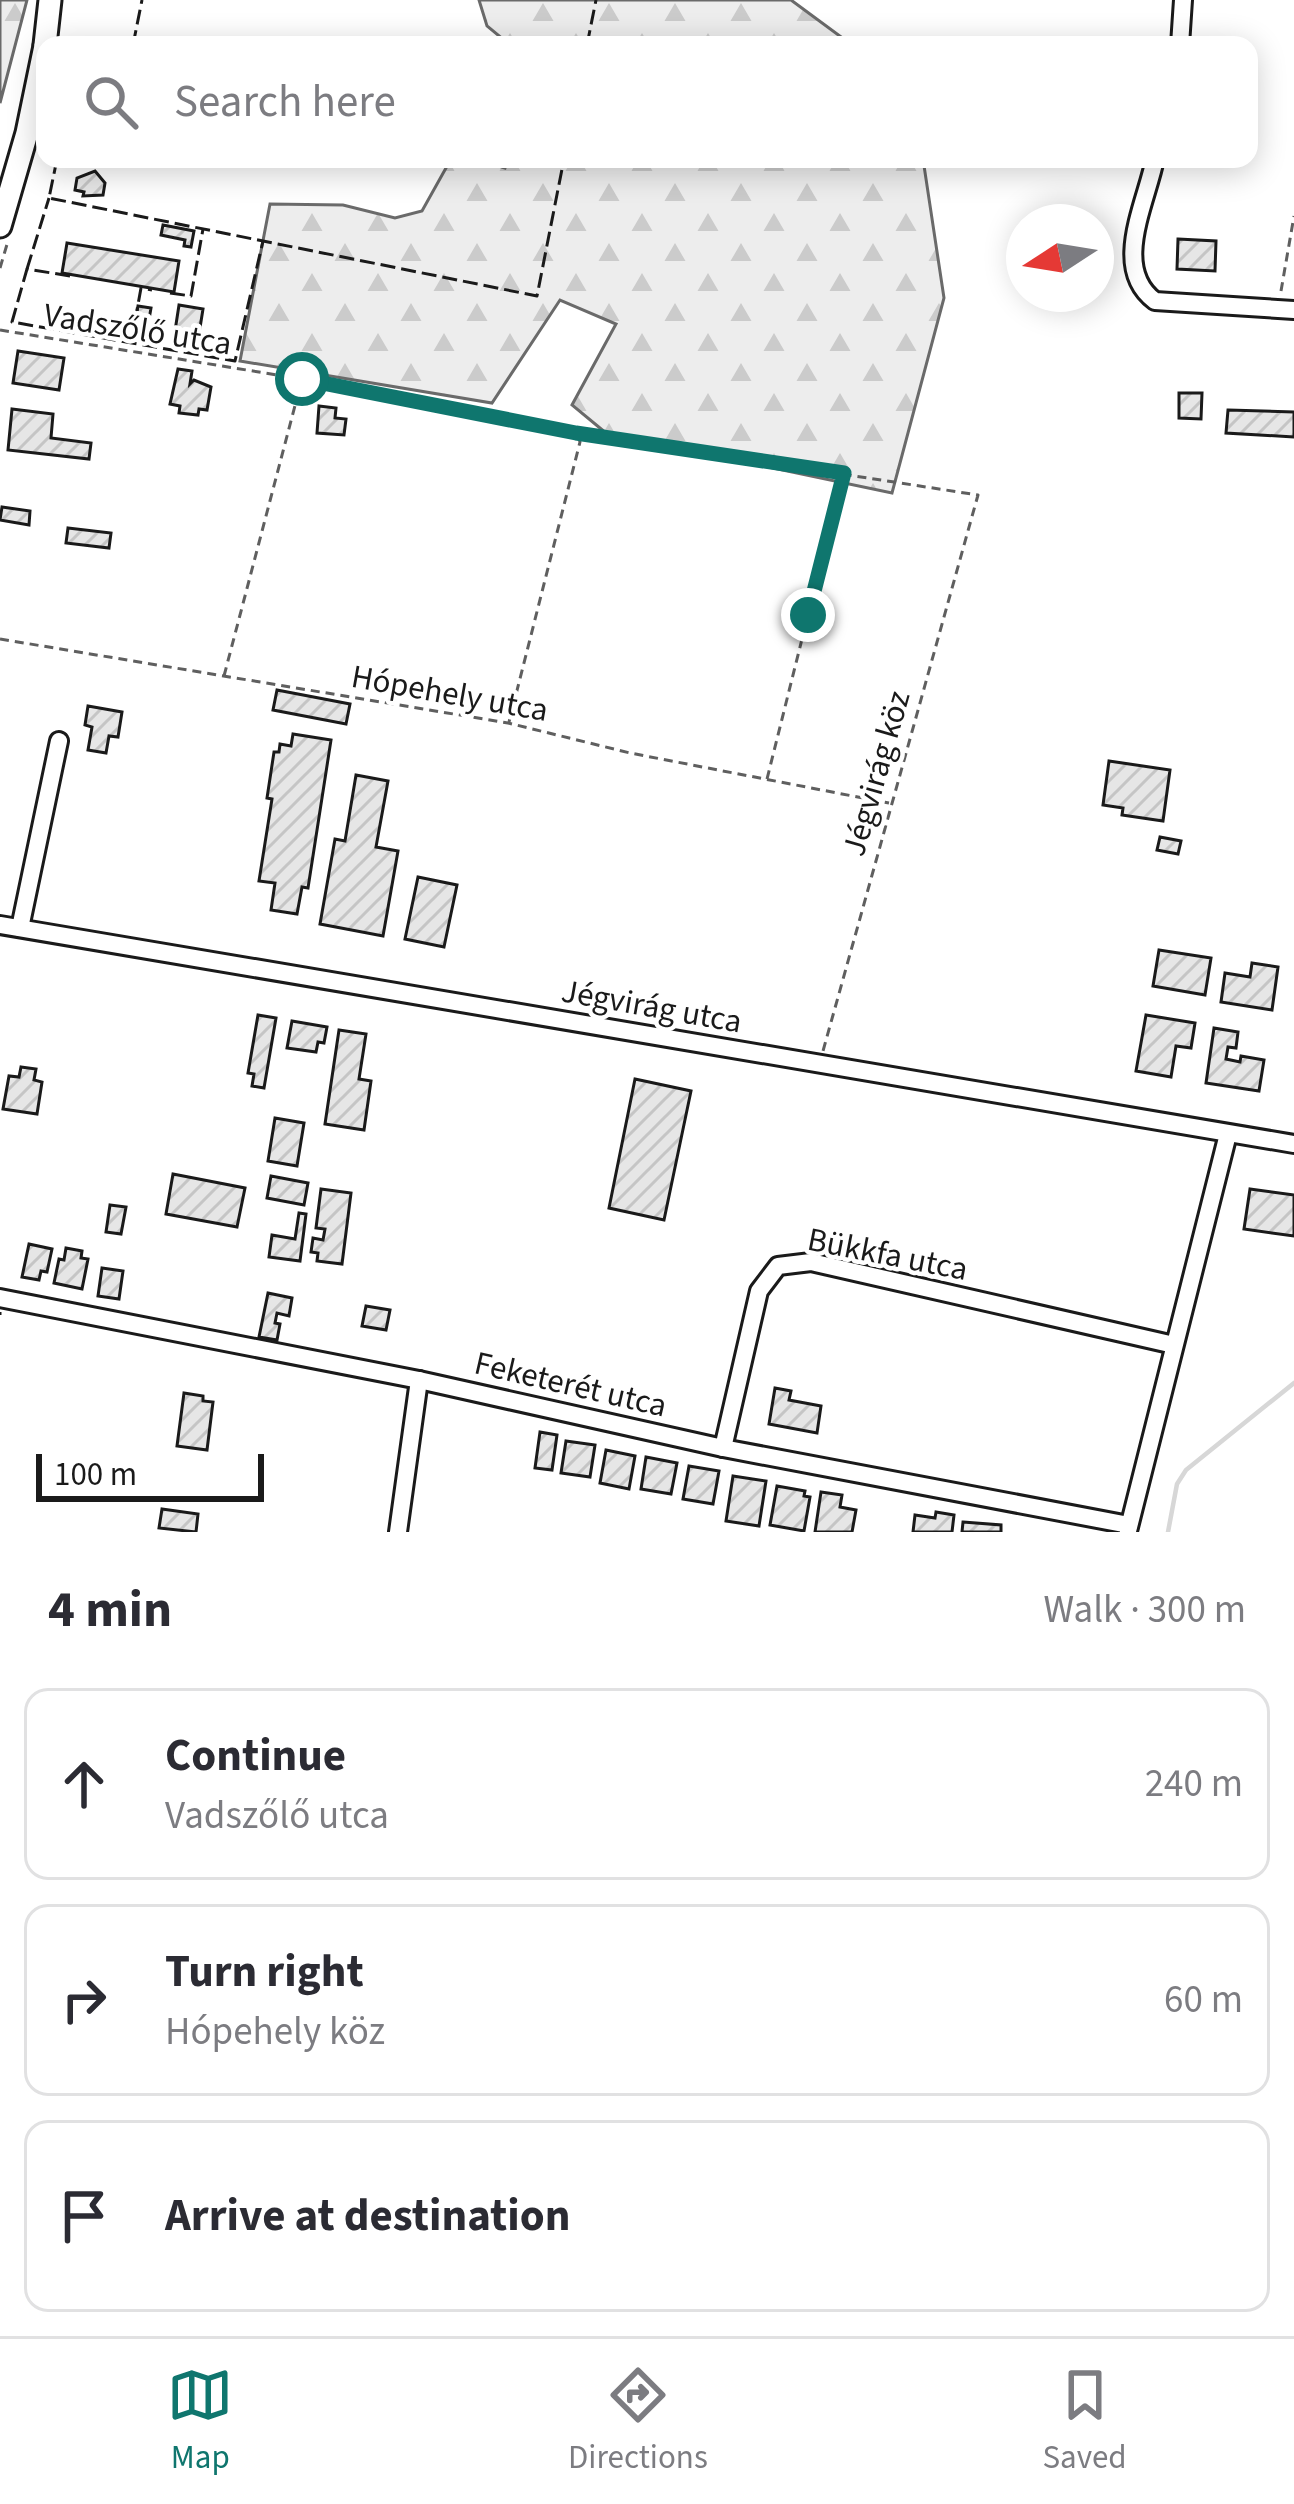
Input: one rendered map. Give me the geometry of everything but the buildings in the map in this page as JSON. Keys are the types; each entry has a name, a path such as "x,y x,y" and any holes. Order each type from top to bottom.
{"main road":[{"path":"46,36 50,0"},
{"path":"0,226 36,89"}],"street":[{"path":"1181,36 1183,0"},
{"path":"1154,168 1133,243 1133,273 1141,290 1155,301 1286,309"},
{"path":"20,928 58,740"},
{"name":"Jégvirág utca","path":"0,925 1294,1144"},
{"path":"1128,1529 1228,1134"},
{"name":"Bükkfa utca","path":"723,1448 759,1292 778,1266 811,1262 1174,1345"},
{"name":"Feketerét utca","path":"0,1298 419,1380 723,1448 1128,1529"},
{"path":"398,1532 419,1380"}],"path":[{"path":"1286,309 1294,216"},
{"name":"Vadszőlő utca","path":"0,331 302,379 576,433 978,495"},
{"path":"223,678 302,379"},
{"path":"508,723 580,442 576,433"},
{"path":"767,778 844,473"},
{"name":"Jégvirág köz","path":"820,1064 978,495"},
{"name":"Hópehely utca","path":"0,639 508,723 630,753 890,804"}],"green space":[{"path":"0,0 27,0 0,103"},
{"path":"479,0 791,0 840,36 499,36 487,26"},
{"path":"446,168 924,168 944,298 892,493 606,433 572,405 616,324 560,300 492,403 240,361 270,204 343,205 395,218 422,211"}],"waterway":[{"path":"1168,1532 1177,1484 1186,1470 1294,1383"}],"fence":[{"path":"135,36 142,0"},
{"path":"589,36 596,0"},
{"path":"55,168 49,198 537,296 562,168"},
{"path":"27,269 49,198"},
{"path":"170,293 191,296 203,229"},
{"path":"70,276 27,269 12,322 235,361 263,241"},
{"path":"131,343 141,288 152,290"}],"route":[{"path":"302,379 576,433 844,473 808,615"}]}
